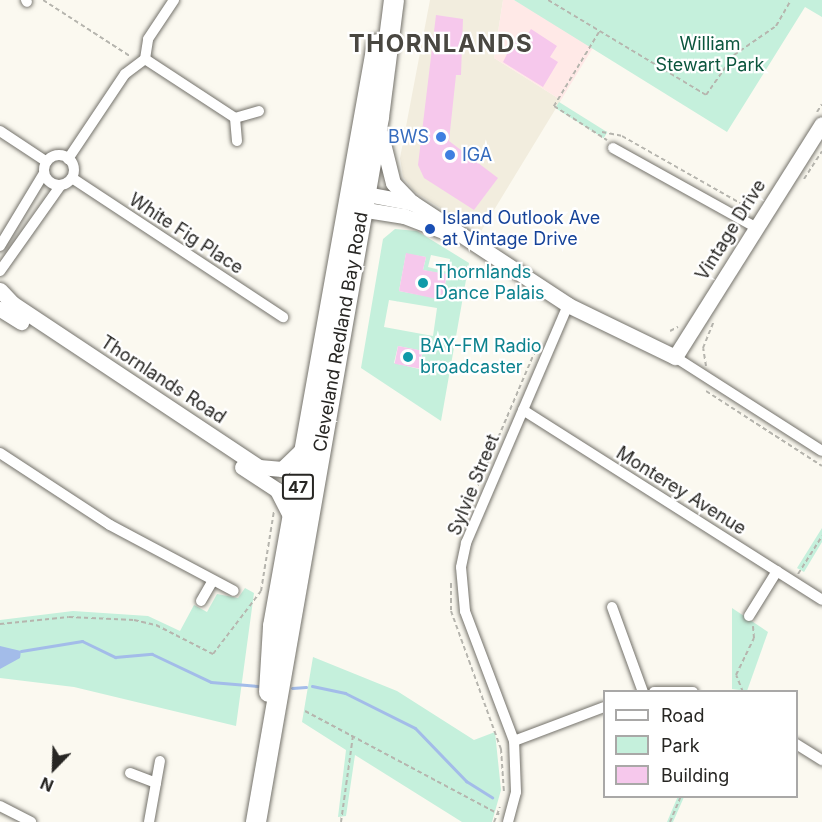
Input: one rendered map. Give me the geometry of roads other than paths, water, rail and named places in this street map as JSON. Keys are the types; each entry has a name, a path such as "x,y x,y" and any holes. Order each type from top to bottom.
{"highway":[{"name":"Cleveland Redland Bay Road","path":"256,822 305,544 355,200 387,0"},
{"name":"Cleveland Redland Bay Road","path":"264,769 273,626 306,445 355,200 379,117 394,0"},
{"path":"273,626 286,624 305,544"}],"street":[{"path":"0,271 61,185 72,178 68,159 125,74 145,59 148,39 174,0"},
{"path":"145,59 235,118"},
{"path":"235,118 258,111"},
{"path":"379,117 383,160 393,183 412,203 468,242 568,305 675,357 822,451"},
{"path":"235,118 237,141"},
{"name":"Vintage Drive","path":"675,357 822,124"},
{"path":"0,131 46,167 61,185"},
{"path":"613,148 632,154 755,227"},
{"path":"0,246 46,167 57,155 68,159"},
{"name":"White Fig Place","path":"72,178 283,317"},
{"path":"355,200 412,203"},
{"path":"355,200 404,216 468,242"},
{"name":"Thornlands Road","path":"0,290 12,303 259,467 282,469 306,445"},
{"name":"Sylvie Street","path":"509,820 516,792 514,741 465,611 461,567 523,410 568,305"},
{"name":"Thornlands Road","path":"0,309 277,490 292,522"},
{"name":"Monterey Avenue","path":"523,410 822,600"},
{"path":"0,453 110,525 234,591"},
{"path":"749,616 777,571"},
{"path":"201,601 213,580"},
{"path":"612,607 642,690"},
{"path":"514,741 603,707"},
{"path":"798,745 822,760"},
{"path":"149,822 160,761"},
{"path":"130,774 156,783"},
{"path":"0,806 31,822"}],"water":[{"path":"0,646 21,651 20,658 0,669"}],"waterway":[{"path":"21,651 82,641 115,657 152,654 211,682 258,686"},
{"path":"312,686 345,693 415,728 466,781 492,797"},
{"path":"292,688 306,687"}],"place":[{"name":"BWS","path":"441,137"},
{"name":"IGA","path":"450,155"},
{"name":"Island Outlook Ave at Vintage Drive","path":"430,229"},
{"name":"Thornlands Dance Palais","path":"423,283"},
{"name":"BAY-FM Radio broadcaster","path":"408,357"}],"district":[{"name":"THORNLANDS","path":"441,44"}],"park label":[{"name":"William Stewart Park","path":"710,55"}]}
